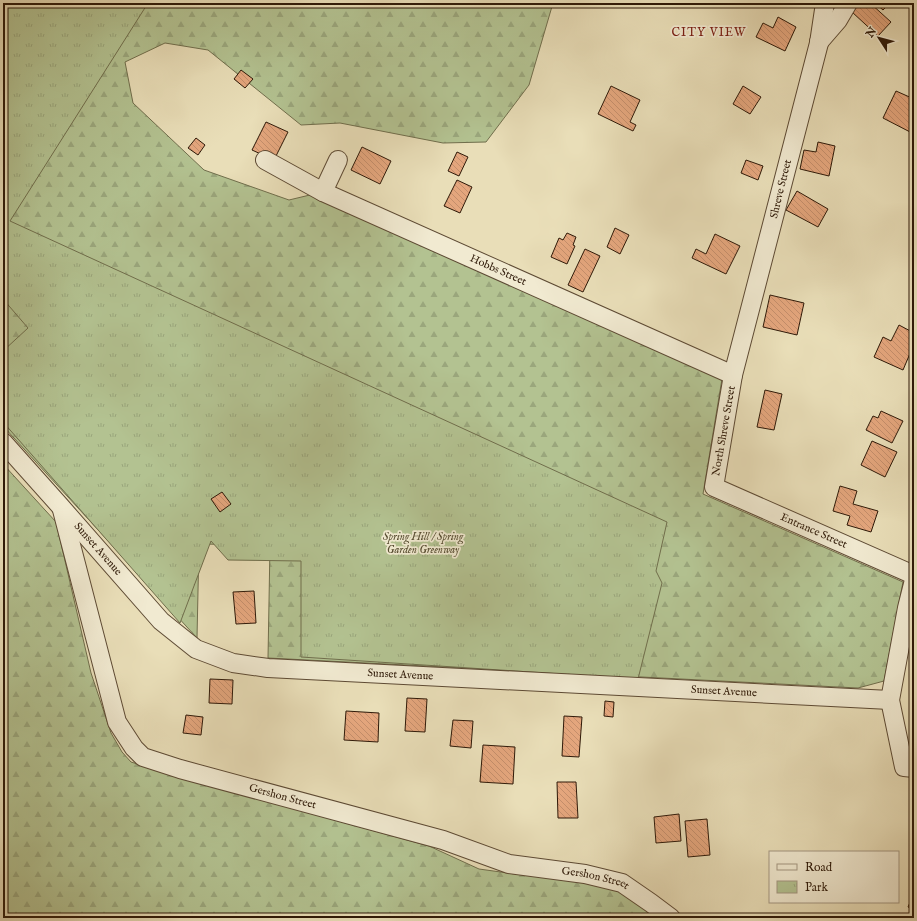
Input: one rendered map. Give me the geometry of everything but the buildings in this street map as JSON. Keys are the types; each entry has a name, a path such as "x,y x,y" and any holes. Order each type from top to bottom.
{"street":[{"name":"Shreve Street","path":"733,375 819,43 825,3"},
{"path":"819,43 838,20 848,3"},
{"name":"Hobbs Street","path":"265,160 323,192 733,375"},
{"path":"323,192 338,160"},
{"name":"North Shreve Street","path":"714,487 733,375"},
{"name":"Sunset Avenue","path":"3,442 161,621 196,650 233,663 268,668 890,700"},
{"name":"Entrance Street","path":"714,487 914,575"},
{"name":"Gershon Street","path":"61,507 117,722 134,748 143,757 180,769 443,840 509,864 585,874 622,883 671,918"},
{"path":"909,768 890,700 907,608 914,580"}],"green space":[{"path":"3,3 553,3 529,85 486,142 443,143 340,123 301,125 208,50 165,43 125,62 133,103 204,170 289,200 314,194 722,379 703,494 903,582 884,681 858,688 268,658 270,545 199,544 197,638 3,426"},
{"name":"Spring Hill / Spring Garden Greenway","path":"3,3 148,3 10,221 667,522 656,571 662,583 638,679 301,657 301,561 228,560 211,541 180,623 3,422 3,351 28,328 3,299"},
{"path":"3,464 56,522 91,673 111,733 122,752 131,762 169,774 429,846 479,869 601,883 624,892 658,918 3,918"}],"district":[{"name":"CITY VIEW","path":"709,32"}]}
